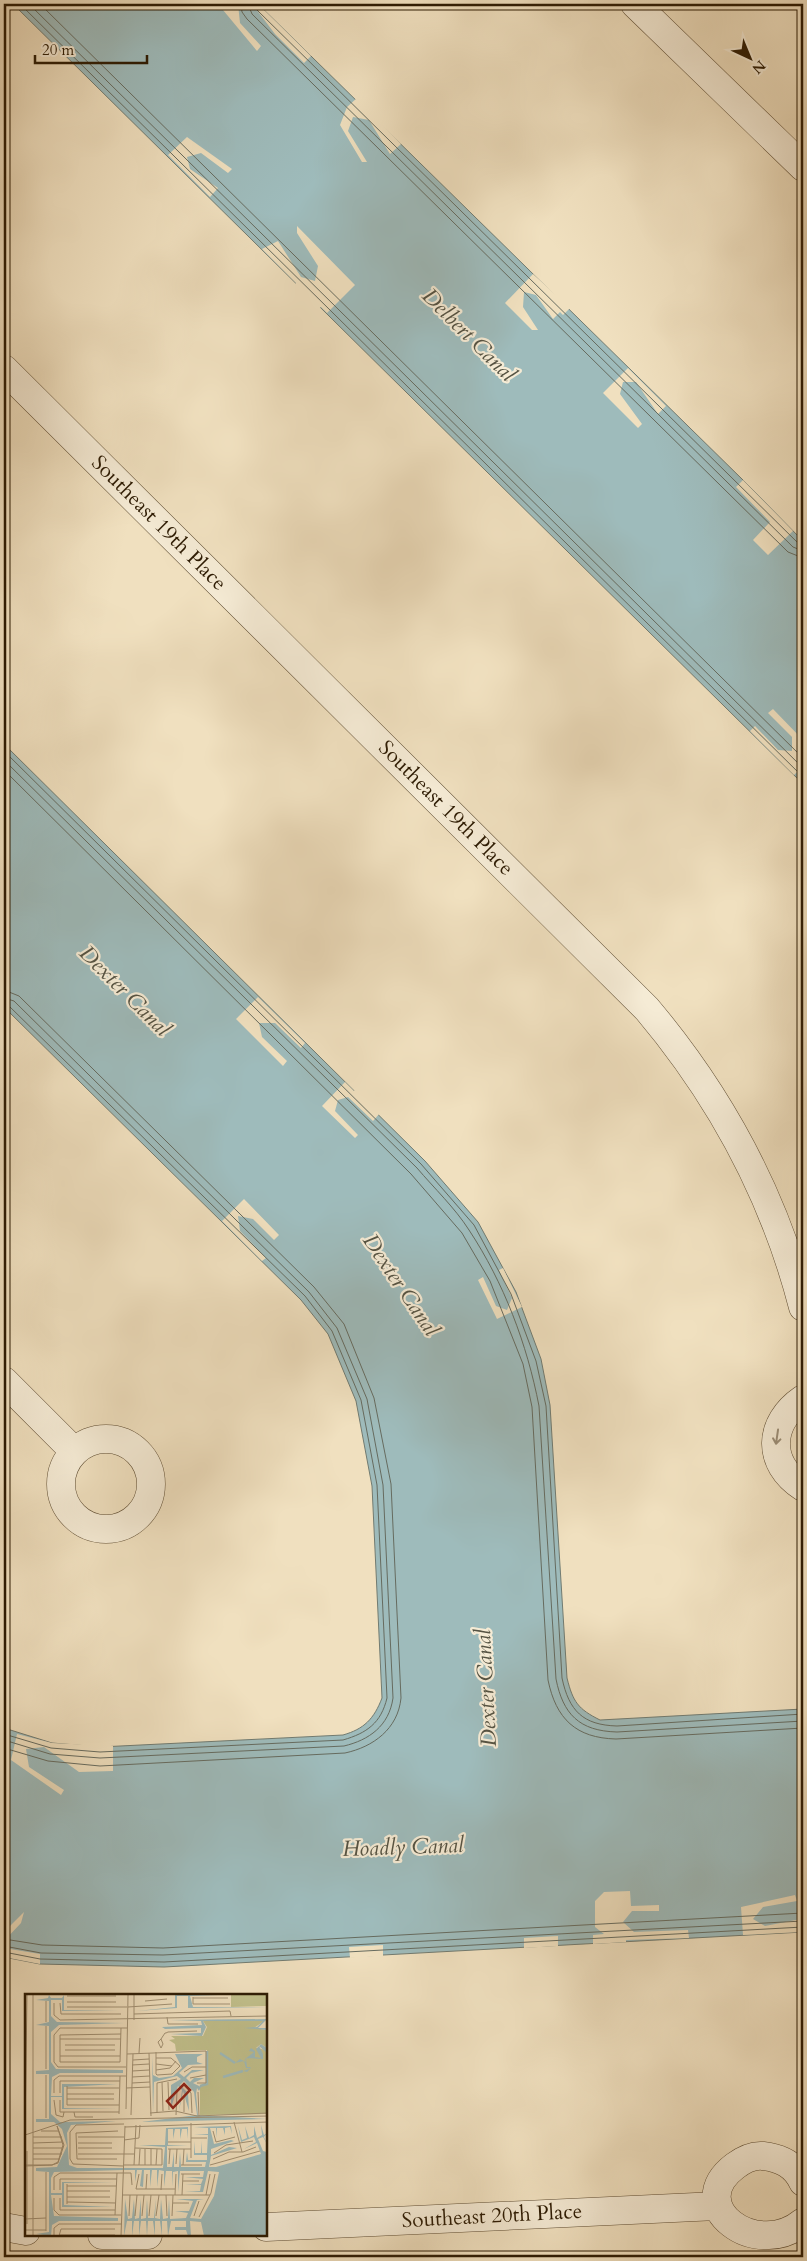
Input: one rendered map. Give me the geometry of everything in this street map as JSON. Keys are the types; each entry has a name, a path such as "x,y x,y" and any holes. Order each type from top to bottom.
{"street":[{"path":"635,4 803,167"},
{"name":"Southeast 19th Place","path":"4,369 653,1016 698,1074 740,1144 766,1198 797,1280 803,1307"},
{"path":"4,1381 74,1451"},
{"path":"803,1399 789,1409 779,1425 775,1444 780,1463 790,1479 803,1487"},
{"path":"803,2182 789,2163 774,2157 758,2156 743,2160 730,2170 721,2183 717,2206 722,2221 732,2235 745,2244 766,2248 781,2243 794,2234 803,2222"},
{"name":"Southeast 20th Place","path":"268,2227 717,2206"},
{"path":"4,2228 25,2231"}],"water":[{"name":"Delbert Canal","path":"13,4 258,4 743,480 803,541 803,784"},
{"path":"4,744 425,1161 478,1222 516,1292 541,1359 550,1405 567,1678 574,1699 581,1708 600,1720 803,1709 803,1932 164,1967 40,1964 4,1957 4,1728 52,1743 100,1747 343,1735 357,1730 367,1722 372,1717 382,1698 372,1486 356,1401 328,1334 301,1300 4,1007"}],"pier":[{"path":"218,4 238,4 240,23 261,46 257,51"},
{"path":"241,4 258,4 311,56 304,63 275,34 256,9"},
{"path":"357,98 401,144 390,154 369,120 353,117 348,131 367,162 362,162 340,125 347,107"},
{"path":"187,137 232,169 228,173 201,153 187,157 190,169 218,188 210,197 168,155"},
{"path":"297,226 355,285 327,313 321,307 318,309 295,285 296,283 262,249 278,241 301,277 315,281 318,266 297,233"},
{"path":"533,274 570,308 563,315 560,312 553,319 536,295 524,292 523,307 538,330 532,330 505,303"},
{"path":"628,368 666,406 658,414 636,382 623,382 620,394 642,424 638,428 603,393"},
{"path":"743,480 793,531 768,555 753,540 770,522 736,487"},
{"path":"773,709 803,740 803,766 794,775 750,731 755,726 778,750 792,751 792,737 768,713"},
{"path":"258,997 305,1043 301,1048 275,1023 259,1023 262,1037 287,1061 283,1066 236,1019"},
{"path":"345,1082 354,1091 356,1089 380,1113 373,1121 348,1097 338,1100 335,1111 358,1135 355,1138 322,1106"},
{"path":"244,1199 279,1235 274,1240 253,1219 238,1216 240,1231 266,1258 262,1261 222,1221"},
{"path":"503,1268 522,1307 497,1319 478,1280 483,1277 496,1306 507,1310 512,1298 499,1270"},
{"path":"17,1734 52,1743 113,1746 113,1771 79,1772 44,1747 26,1749 29,1767 64,1790 61,1795 11,1760"},
{"path":"630,1891 631,1906 659,1905 659,1911 632,1911 623,1922 634,1932 688,1930 689,1938 626,1940 626,1942 593,1944 593,1935 604,1934 595,1927 595,1901 604,1892"},
{"path":"795,1895 797,1901 763,1907 753,1919 765,1926 801,1919 801,1932 743,1935 741,1907"},
{"path":"24,1912 21,1923 4,1941 4,1932"},
{"path":"558,1936 558,1946 524,1948 524,1938"},
{"path":"383,1945 383,1956 350,1958 349,1947"},
{"path":"4,1948 40,1954 40,1964 4,1957"}],"water label":[{"name":"Dexter Canal","path":"125,991"},
{"name":"Dexter Canal","path":"401,1285"},
{"name":"Dexter Canal","path":"486,1688"},
{"name":"Hoadly Canal","path":"403,1847"}]}
